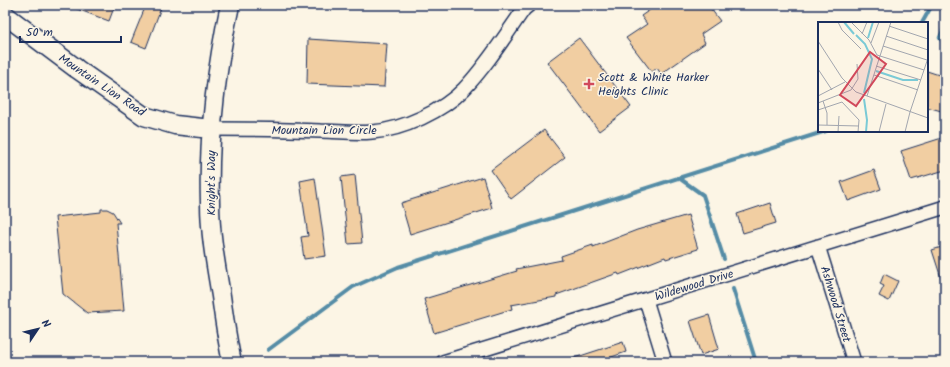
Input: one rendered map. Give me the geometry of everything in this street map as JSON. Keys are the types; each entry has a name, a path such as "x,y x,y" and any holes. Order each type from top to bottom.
{"main road":[{"name":"Knight's Way","path":"230,5 223,36 211,129 210,211 214,253 232,362"},
{"name":"Mountain Lion Road","path":"5,15 83,74 144,116 175,125 211,129"}],"street":[{"name":"Mountain Lion Circle","path":"211,129 372,132 399,126 428,114 449,102 463,90 480,70 524,9 529,5"},
{"name":"Wildewood Drive","path":"443,362 945,207"},
{"name":"Ashwood Street","path":"818,246 854,362"},
{"path":"646,300 665,362"}],"water":[{"path":"945,22 945,41 941,42 938,38"}],"building":[{"path":"115,5 109,21 69,6"},
{"path":"146,5 162,5 146,48 131,42"},
{"path":"657,5 708,5 720,21 701,34 705,43 661,74 657,68 652,72 626,38 647,24 641,16"},
{"name":"Scott & White Harker Heights Clinic","path":"579,38 631,107 599,131 547,62"},
{"path":"308,39 387,44 384,87 307,84"},
{"path":"928,71 945,77 945,112 928,107"},
{"path":"544,130 565,157 511,199 491,170"},
{"path":"945,137 945,170 911,180 901,151"},
{"path":"874,170 881,189 848,201 841,182"},
{"path":"355,175 362,243 348,244 341,177"},
{"path":"483,177 492,208 410,234 401,203"},
{"path":"315,178 326,256 304,259 301,237 308,236 300,181"},
{"path":"770,203 776,223 743,233 737,214"},
{"path":"101,209 107,209 113,212 120,223 116,223 124,311 87,313 63,294 55,217 101,212"},
{"path":"688,215 698,249 666,259 665,257 619,275 618,273 556,295 556,297 511,305 512,309 434,333 424,299 517,271 516,269 562,260 561,256 593,245 593,247 637,230"},
{"path":"945,246 945,283 943,284 932,250"},
{"path":"884,274 898,281 889,301 879,296 884,286 880,284"},
{"path":"709,315 719,349 701,355 690,321"},
{"path":"623,342 626,352 597,362 568,362 568,360"}],"waterway":[{"path":"923,22 932,5"},
{"path":"268,350 353,287 398,267 823,132"},
{"path":"679,178 703,195 724,259"},
{"path":"733,289 756,362"}],"place":[{"name":"Scott & White Harker Heights Clinic","path":"589,84"}]}
